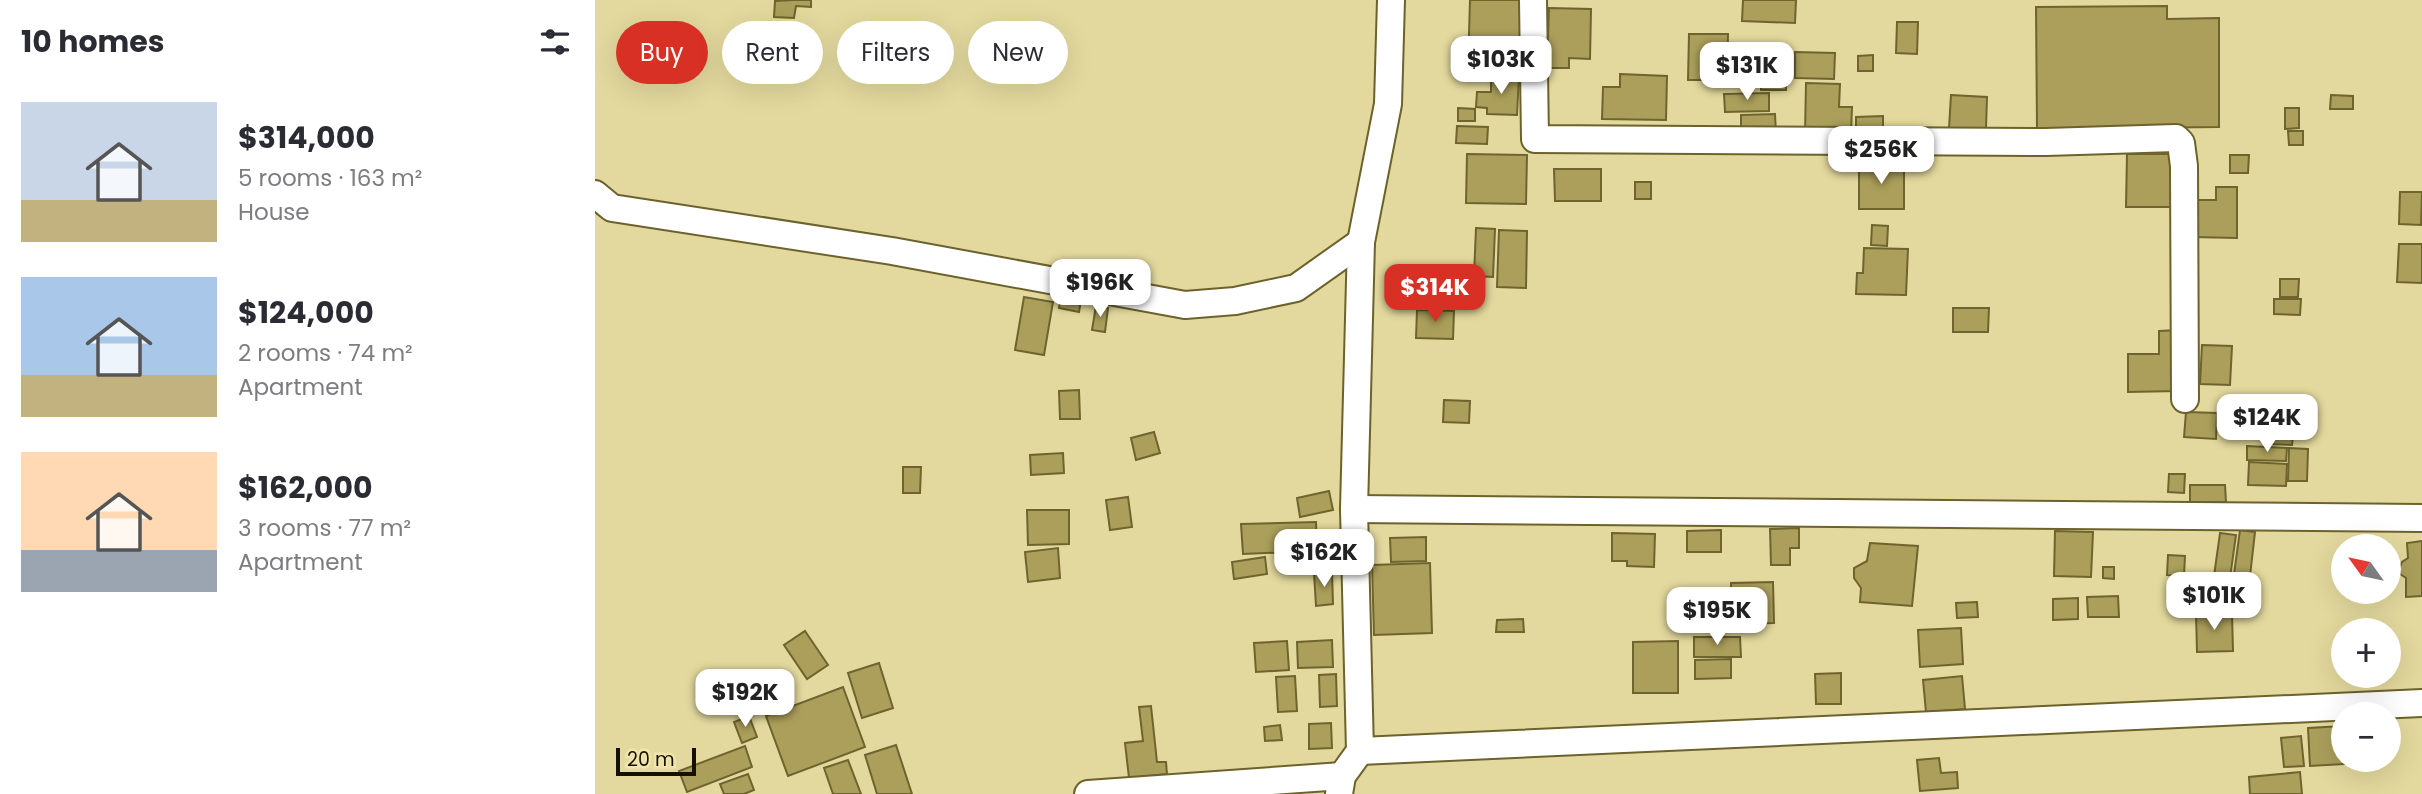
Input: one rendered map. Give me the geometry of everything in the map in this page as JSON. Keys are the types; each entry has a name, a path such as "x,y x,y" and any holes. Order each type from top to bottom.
{"street":[{"path":"1089,794 1340,785 1360,751 1354,509 1361,242 1388,104 1391,0"},
{"path":"1533,0 1535,139 2046,142 2176,138 2181,143 2184,166 2185,399"},
{"path":"595,194 612,208 892,251 1185,305 1235,301 1296,288 1361,242"},
{"path":"1354,509 2422,518"},
{"path":"1360,751 2422,703"}],"building":[{"path":"811,0 811,7 796,6 794,18 774,17 775,1"},
{"path":"1470,0 1525,0 1523,70 1468,68"},
{"path":"1743,0 1796,0 1795,23 1742,21"},
{"path":"2167,6 2167,19 2219,18 2219,127 2037,129 2036,7"},
{"path":"1549,8 1591,9 1590,59 1569,58 1569,68 1547,68"},
{"path":"1897,22 1918,22 1917,54 1896,53"},
{"path":"1689,34 1728,34 1727,80 1688,80"},
{"path":"1795,52 1835,53 1834,79 1795,78"},
{"path":"1762,55 1786,55 1786,90 1761,90"},
{"path":"1873,55 1873,71 1858,71 1858,56"},
{"path":"1738,60 1760,60 1760,76 1752,76 1753,82 1737,82"},
{"path":"1620,74 1667,76 1666,120 1602,119 1603,87 1620,87"},
{"path":"1491,75 1519,76 1517,115 1487,114 1487,108 1476,107 1477,92 1491,92"},
{"path":"1806,83 1840,84 1839,107 1852,107 1851,135 1805,134"},
{"path":"1769,93 1769,111 1725,112 1724,94"},
{"path":"1951,95 1987,97 1986,128 1949,128"},
{"path":"2331,95 2353,96 2353,109 2330,109"},
{"path":"1458,108 1475,109 1475,121 1458,121"},
{"path":"2285,108 2299,108 2299,128 2285,129"},
{"path":"1775,114 1776,134 1741,135 1741,115"},
{"path":"1883,116 1883,134 1856,134 1856,117"},
{"path":"1457,126 1488,127 1487,144 1456,143"},
{"path":"2288,131 2303,131 2303,145 2289,145"},
{"path":"1467,154 1527,155 1526,204 1466,203"},
{"path":"2127,154 2174,154 2174,207 2126,207"},
{"path":"2230,155 2249,155 2248,173 2230,173"},
{"path":"1859,164 1904,164 1904,209 1859,209"},
{"path":"1554,169 1601,169 1601,201 1555,201"},
{"path":"1635,182 1651,182 1651,199 1635,199"},
{"path":"2216,187 2237,187 2237,238 2192,237 2193,200 2216,200"},
{"path":"2400,192 2422,192 2421,225 2399,224"},
{"path":"1872,225 1888,226 1887,246 1871,245"},
{"path":"1476,228 1495,229 1493,277 1474,276"},
{"path":"1499,230 1527,231 1526,288 1497,287"},
{"path":"2399,244 2422,244 2422,283 2397,282"},
{"path":"1864,248 1908,249 1906,295 1856,294 1857,273 1863,273"},
{"path":"2280,279 2299,279 2298,297 2280,297"},
{"path":"1062,290 1082,294 1079,312 1059,308"},
{"path":"1024,297 1053,302 1044,355 1015,350"},
{"path":"2274,299 2301,299 2300,315 2274,314"},
{"path":"1096,306 1108,308 1105,332 1092,330"},
{"path":"1953,308 1989,308 1988,332 1953,332"},
{"path":"1417,310 1454,311 1453,339 1416,338"},
{"path":"2178,330 2178,391 2128,392 2128,354 2159,354 2159,331"},
{"path":"2202,345 2232,346 2230,385 2200,384"},
{"path":"1079,390 1080,419 1060,419 1059,391"},
{"path":"1444,400 1470,401 1469,423 1443,422"},
{"path":"2186,412 2217,413 2216,439 2184,437"},
{"path":"2267,425 2294,427 2292,445 2265,444"},
{"path":"1154,432 1160,453 1136,460 1131,438"},
{"path":"2247,446 2287,448 2286,461 2247,460"},
{"path":"2289,448 2308,449 2307,481 2288,481"},
{"path":"1063,453 1064,473 1031,475 1030,455"},
{"path":"2249,462 2287,464 2286,486 2248,485"},
{"path":"903,467 921,467 920,493 903,493"},
{"path":"2169,474 2185,474 2184,493 2168,492"},
{"path":"2190,485 2225,485 2226,502 2190,502"},
{"path":"1329,491 1333,510 1300,517 1297,498"},
{"path":"1128,497 1132,527 1110,530 1106,500"},
{"path":"1027,510 1069,510 1069,544 1028,545"},
{"path":"1316,522 1317,551 1243,554 1241,524"},
{"path":"1799,528 1799,548 1790,548 1790,565 1771,565 1770,529"},
{"path":"1721,530 1721,552 1687,552 1687,531"},
{"path":"2240,530 2255,532 2250,576 2234,574"},
{"path":"2055,531 2093,532 2091,577 2054,576"},
{"path":"1612,533 1655,534 1654,567 1627,566 1627,561 1612,561"},
{"path":"2220,533 2236,535 2230,578 2214,576"},
{"path":"1426,537 1426,561 1391,562 1390,538"},
{"path":"2422,541 2422,596 2406,597 2406,578 2401,575 2401,564 2408,558 2407,543"},
{"path":"1870,543 1918,546 1912,606 1860,602 1861,588 1854,578 1854,568 1867,561"},
{"path":"1058,548 1060,578 1028,582 1025,552"},
{"path":"2168,555 2185,556 2184,576 2167,575"},
{"path":"1265,557 1267,574 1234,579 1232,562"},
{"path":"1430,563 1432,633 1374,635 1372,565"},
{"path":"2103,567 2114,567 2114,579 2103,578"},
{"path":"1332,572 1333,604 1316,606 1314,573"},
{"path":"1773,582 1774,623 1732,624 1731,583"},
{"path":"2118,596 2119,617 2088,617 2087,597"},
{"path":"2078,598 2078,619 2053,620 2053,599"},
{"path":"1977,602 1978,617 1957,618 1956,603"},
{"path":"2196,613 2232,613 2233,651 2197,652"},
{"path":"1523,619 1524,632 1496,632 1497,620"},
{"path":"1961,628 1963,664 1920,667 1918,630"},
{"path":"805,631 828,665 807,679 784,645"},
{"path":"1694,637 1740,637 1741,657 1694,657"},
{"path":"1332,640 1333,667 1298,668 1297,642"},
{"path":"1287,641 1289,670 1256,672 1254,643"},
{"path":"1678,641 1678,693 1633,693 1633,642"},
{"path":"1731,659 1731,678 1695,679 1695,660"},
{"path":"879,663 893,708 862,718 848,673"},
{"path":"1841,673 1841,704 1816,704 1815,674"},
{"path":"1336,674 1337,706 1320,707 1319,675"},
{"path":"1295,676 1297,711 1278,712 1276,677"},
{"path":"1962,676 1965,709 1926,712 1923,680"},
{"path":"843,687 865,747 788,776 766,716"},
{"path":"1151,706 1157,762 1166,762 1167,774 1129,778 1125,743 1143,741 1139,707"},
{"path":"749,716 757,737 742,743 734,722"},
{"path":"1331,723 1332,748 1309,749 1309,724"},
{"path":"1280,725 1282,740 1265,741 1264,727"},
{"path":"2331,727 2331,765 2310,766 2308,728"},
{"path":"2301,736 2304,766 2284,767 2281,738"},
{"path":"896,745 912,794 877,794 865,755"},
{"path":"745,746 752,767 687,792 679,771"},
{"path":"1939,758 1941,773 1957,772 1958,788 1920,791 1917,760"},
{"path":"848,760 861,794 833,794 824,768"},
{"path":"2300,772 2302,794 2250,794 2249,777"},
{"path":"748,774 754,790 744,794 724,794 720,784"}]}
